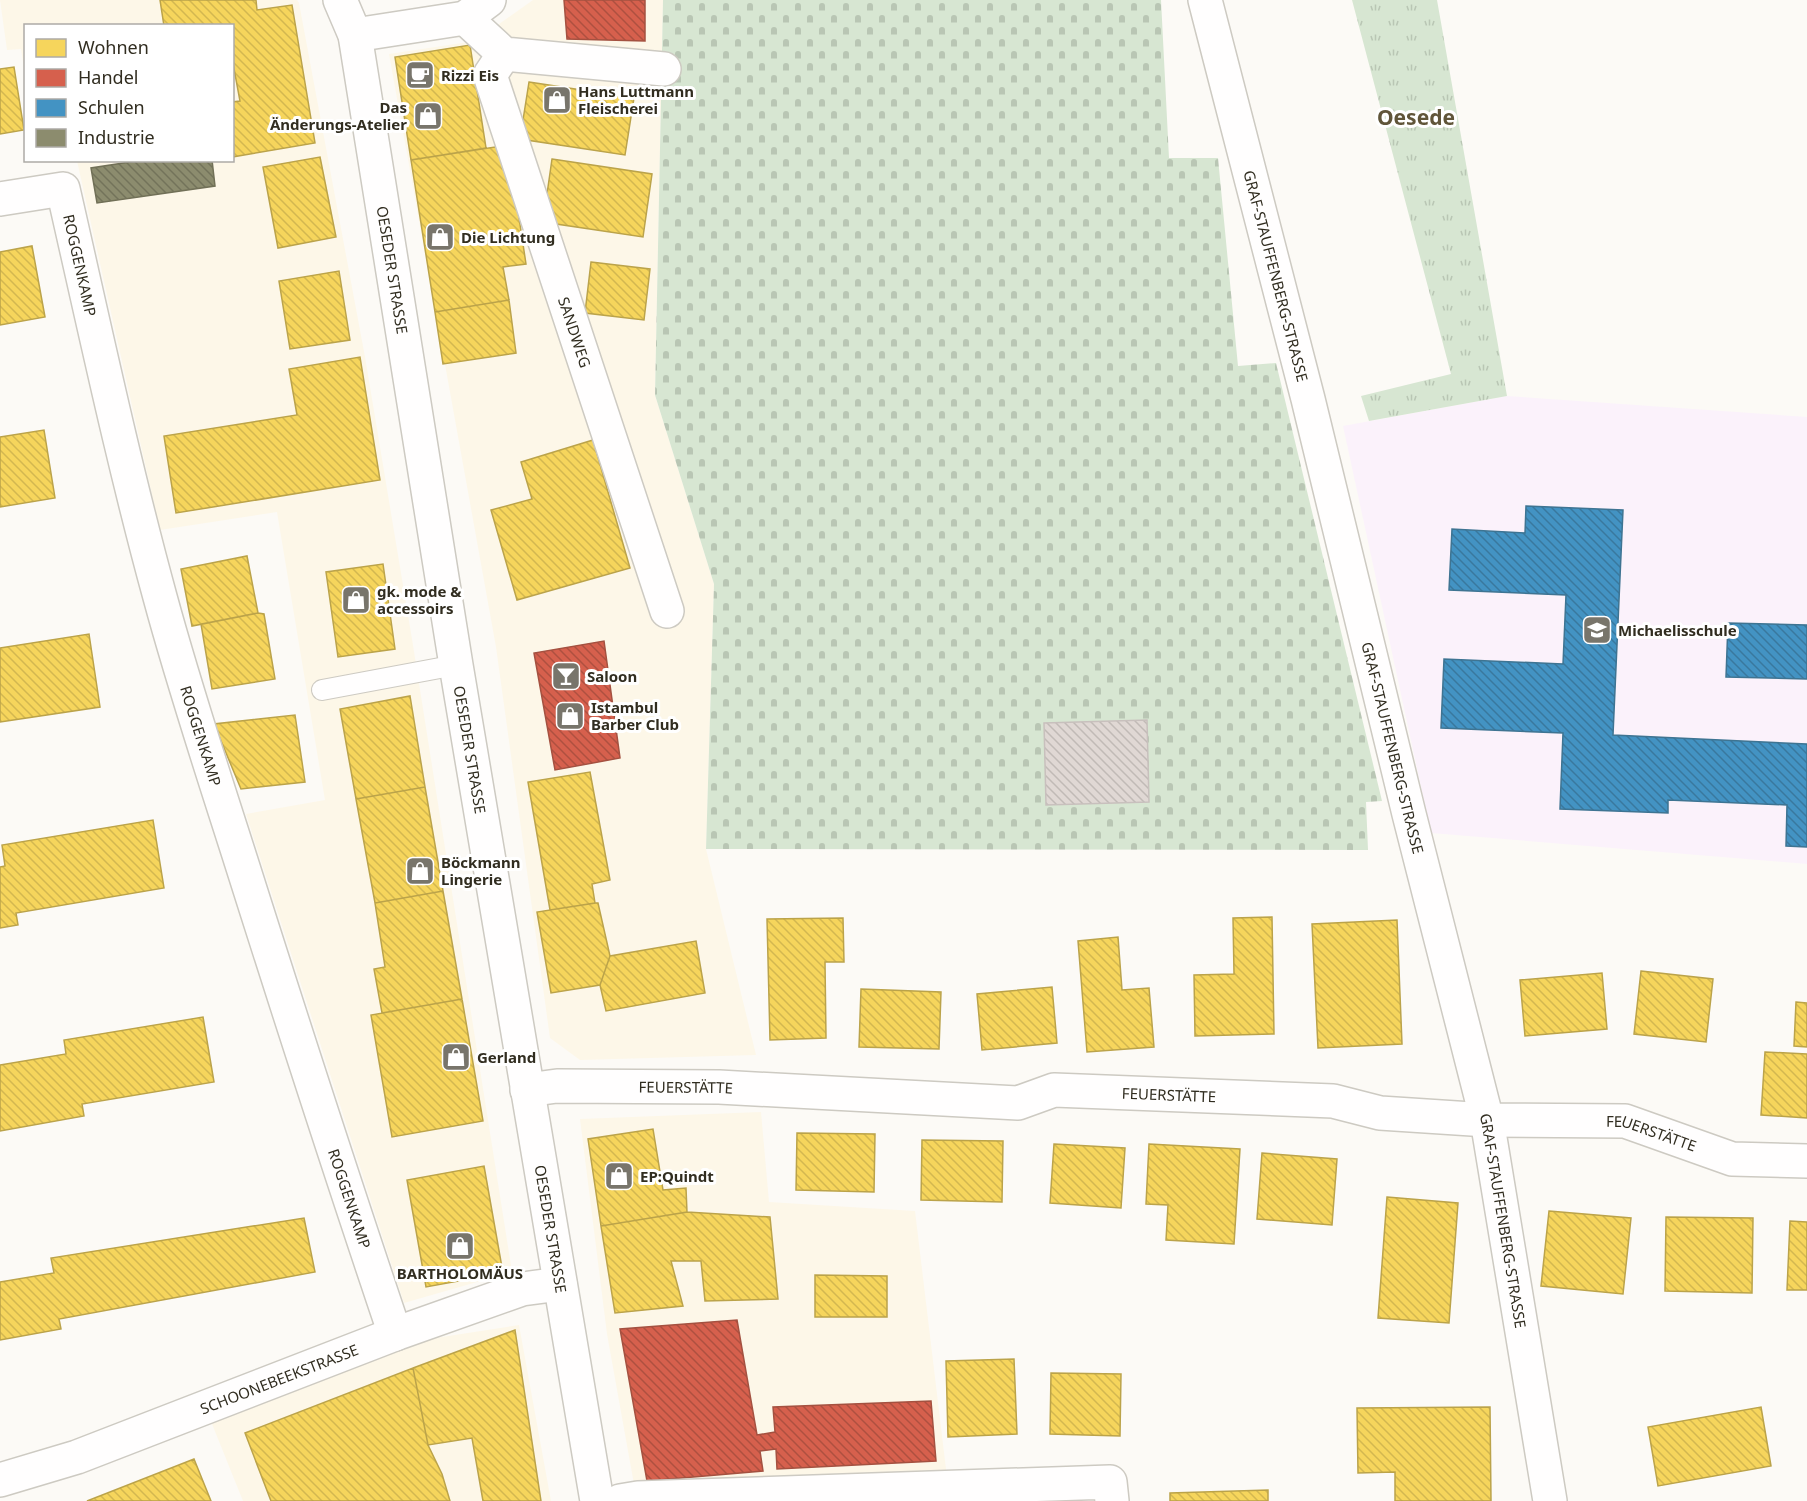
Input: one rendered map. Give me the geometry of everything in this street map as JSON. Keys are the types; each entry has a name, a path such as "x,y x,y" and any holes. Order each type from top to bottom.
{"street":[{"name":"OESEDER STRASSE","path":"340,0 355,34 526,1090 597,1501"},
{"name":"GRAF-STAUFFENBERG-STRASSE","path":"1205,0 1308,399 1409,814 1487,1120 1550,1501"},
{"path":"355,34 477,9 504,54 664,69"},
{"name":"SANDWEG","path":"504,54 490,75 667,611"},
{"name":"ROGGENKAMP","path":"0,199 63,189 133,495 161,600 282,990 395,1334"},
{"name":"FEUERSTÄTTE","path":"526,1090 556,1086 719,1087 1018,1103 1054,1090 1333,1101 1380,1113 1487,1120 1625,1121 1732,1159 1807,1161"},
{"name":"SCHOONEBEEKSTRASSE","path":"0,1480 76,1457 395,1334 522,1289 560,1284"},
{"path":"620,1501 638,1498 1111,1491"}],"lane":[{"path":"322,690 456,665"}],"shaded area":[{"path":"0,0 297,0 299,3 365,357 512,1272 404,1303 246,814 325,800 277,512 160,530 77,162 234,162 234,24 24,24 24,68 21,49 7,50"},
{"path":"533,0 663,0 655,395 714,584 706,849 756,1055 580,1060 550,1038 496,647 389,54 475,41"},
{"name":"Michaelisschule","path":"1507,396 1807,417 1807,864 1431,833 1343,426"},
{"path":"761,1112 769,1202 915,1211 949,1494 637,1501 607,1334 580,1119"},
{"path":"519,1325 551,1501 243,1501 210,1419 416,1341"}],"green space":[{"path":"663,0 1161,0 1169,158 1218,158 1238,366 1276,363 1382,801 1366,802 1368,850 706,849 714,584 655,395"},
{"path":"1352,0 1437,0 1507,396 1369,421 1361,396 1451,374"}],"building: Wohnen":[{"path":"160,0 256,0 257,10 292,5 315,143 234,157 234,102 240,101 234,69 234,24 164,24"},
{"path":"470,45 486,148 411,160 395,57"},
{"path":"14,67 24,130 0,134 0,69"},
{"path":"529,82 634,98 625,155 520,139"},
{"path":"508,145 526,264 503,267 509,300 435,312 411,160"},
{"path":"320,157 336,237 278,248 263,167"},
{"path":"552,159 652,174 643,237 543,222"},
{"path":"32,246 45,317 0,325 0,252"},
{"path":"591,262 650,269 644,320 585,313"},
{"path":"339,271 350,340 290,349 279,281"},
{"path":"509,300 516,353 443,364 435,312"},
{"path":"360,357 380,480 176,513 164,436 297,415 289,369"},
{"path":"44,430 55,498 0,507 0,437"},
{"path":"593,440 630,568 517,600 491,510 532,499 521,462"},
{"path":"247,556 258,613 192,626 181,569"},
{"path":"383,564 395,649 338,657 326,572"},
{"path":"258,613 264,614 275,679 212,689 201,624"},
{"path":"89,634 100,707 0,722 0,648"},
{"path":"410,696 425,787 356,799 340,709"},
{"path":"295,715 305,782 241,789 214,724"},
{"path":"590,772 610,880 592,884 595,903 550,910 528,782"},
{"path":"425,787 443,891 375,903 356,799"},
{"path":"153,820 164,888 16,913 18,925 0,928 0,867 5,866 2,845"},
{"path":"443,891 462,999 382,1013 374,969 385,967 375,903"},
{"path":"598,903 610,956 600,985 551,993 537,912"},
{"path":"1272,917 1274,1034 1195,1036 1194,975 1234,974 1233,918"},
{"path":"843,918 844,962 825,962 826,1038 770,1040 767,919"},
{"path":"1397,920 1402,1044 1318,1048 1312,924"},
{"path":"1118,937 1122,990 1149,988 1154,1047 1087,1052 1078,941"},
{"path":"696,941 705,993 606,1011 600,985 610,956"},
{"path":"1641,971 1713,979 1706,1042 1634,1034"},
{"path":"1602,973 1607,1029 1525,1036 1520,980"},
{"path":"1052,987 1057,1043 982,1050 977,994"},
{"path":"861,989 941,992 939,1049 859,1047"},
{"path":"462,999 483,1121 392,1137 371,1015"},
{"path":"1796,1002 1807,1003 1807,1047 1794,1046"},
{"path":"203,1017 214,1082 82,1104 84,1116 0,1131 0,1065 66,1054 64,1040"},
{"path":"1765,1052 1807,1054 1807,1118 1761,1115"},
{"path":"653,1129 663,1190 686,1188 687,1212 601,1226 588,1139"},
{"path":"797,1133 875,1134 874,1192 796,1190"},
{"path":"922,1140 1003,1141 1002,1202 921,1200"},
{"path":"1054,1144 1125,1148 1121,1208 1050,1203"},
{"path":"1149,1144 1240,1149 1234,1244 1166,1240 1168,1205 1146,1204"},
{"path":"1262,1153 1337,1159 1332,1225 1257,1219"},
{"path":"484,1166 503,1273 426,1287 407,1180"},
{"path":"1387,1197 1458,1203 1449,1323 1378,1318"},
{"path":"1549,1211 1631,1218 1623,1294 1541,1286"},
{"path":"687,1212 770,1217 778,1299 705,1301 701,1261 671,1261 683,1306 615,1313 601,1226"},
{"path":"1666,1217 1753,1218 1752,1293 1665,1291"},
{"path":"304,1218 315,1272 59,1319 61,1329 0,1340 0,1282 54,1273 51,1258"},
{"path":"1790,1221 1807,1222 1807,1290 1787,1290"},
{"path":"815,1275 887,1276 887,1317 815,1317"},
{"path":"515,1330 541,1501 483,1501 472,1438 428,1445 413,1368"},
{"path":"1014,1359 1017,1434 948,1437 946,1361"},
{"path":"413,1368 428,1445 442,1474 450,1501 271,1501 245,1433"},
{"path":"1051,1373 1121,1374 1120,1436 1050,1434"},
{"path":"1490,1407 1491,1501 1395,1501 1395,1472 1358,1473 1357,1408"},
{"path":"1761,1407 1771,1466 1658,1486 1648,1427"},
{"path":"194,1459 211,1501 87,1501"},
{"path":"1268,1490 1268,1501 1170,1501 1170,1493"}],"building: Handel":[{"path":"564,0 645,0 645,41 567,39"},
{"path":"604,641 620,758 555,770 534,653"},
{"path":"737,1320 757,1435 775,1432 773,1407 931,1401 936,1461 777,1469 776,1449 760,1451 763,1471 647,1481 620,1329"}],"building: Schulen":[{"path":"1526,506 1623,510 1613,735 1807,744 1807,847 1786,846 1787,805 1668,800 1668,813 1560,809 1563,733 1441,728 1444,659 1563,664 1566,595 1449,590 1452,529 1525,533"},
{"path":"1728,623 1807,625 1807,679 1726,677"}],"building: Industrie":[{"path":"130,162 212,162 215,186 97,203 91,168"}],"building: Sonstige":[{"path":"1147,720 1149,802 1046,805 1044,723"}],"place":[{"name":"Rizzi Eis","path":"420,75"},
{"name":"Hans Luttmann Fleischerei","path":"557,100"},
{"name":"Das Änderungs-Atelier","path":"428,116"},
{"name":"Die Lichtung","path":"440,237"},
{"name":"gk. mode & accessoirs","path":"356,600"},
{"name":"Michaelisschule","path":"1597,630"},
{"name":"Saloon","path":"566,676"},
{"name":"Istambul Barber Club","path":"570,716"},
{"name":"Böckmann Lingerie","path":"420,871"},
{"name":"Gerland","path":"456,1057"},
{"name":"EP:Quindt","path":"619,1176"},
{"name":"BARTHOLOMÄUS","path":"460,1246"}],"district":[{"name":"Oesede","path":"1416,117"}]}
